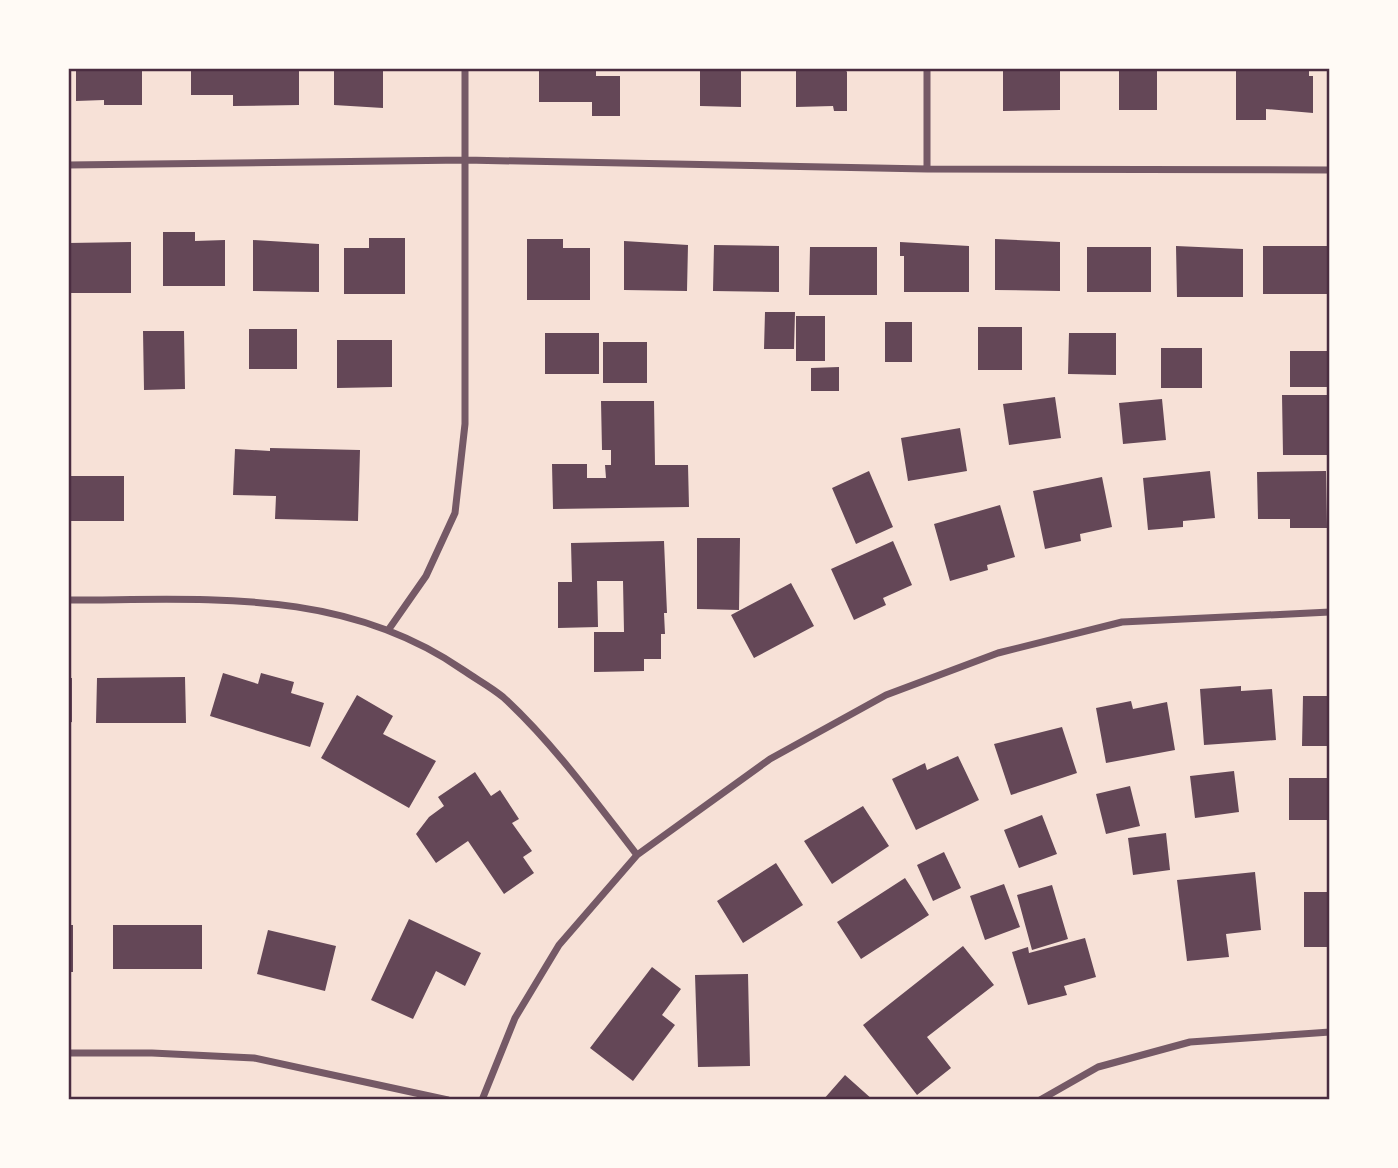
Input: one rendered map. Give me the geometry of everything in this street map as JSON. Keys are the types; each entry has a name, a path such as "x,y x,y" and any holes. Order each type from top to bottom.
{"street":[{"path":"389,629 426,576 455,513 465,424 465,68"},
{"path":"927,68 927,169"},
{"path":"68,165 465,160 927,169 1330,170"},
{"path":"68,600 282,603 337,613 389,629 447,658 502,696 577,778 637,855"},
{"path":"482,1100 515,1018 559,945 637,855 770,759 886,695 998,653 1122,622 1330,611"},
{"path":"1040,1100 1098,1067 1189,1042 1330,1032"},
{"path":"68,1053 152,1053 254,1058 448,1100"}],"building":[{"path":"76,68 142,68 142,105 104,105 104,100 76,101"},
{"path":"191,68 299,68 299,105 233,106 233,95 191,95"},
{"path":"334,68 380,68 383,71 383,108 334,105"},
{"path":"539,68 596,68 596,76 620,76 620,116 592,116 592,102 539,102"},
{"path":"700,68 741,68 741,107 700,106"},
{"path":"796,68 844,68 847,72 847,111 834,111 833,106 796,107"},
{"path":"1003,68 1060,68 1060,110 1003,111"},
{"path":"1236,68 1309,68 1309,76 1313,76 1313,113 1266,109 1266,120 1236,120"},
{"path":"1119,69 1157,69 1157,110 1119,110"},
{"path":"163,232 195,232 195,241 225,240 225,286 163,286"},
{"path":"369,238 405,238 405,294 344,294 344,248 369,248"},
{"path":"527,239 563,239 563,248 590,248 590,300 527,300"},
{"path":"995,239 1060,242 1060,291 995,290"},
{"path":"253,240 319,244 319,292 253,291"},
{"path":"624,241 688,245 687,291 624,290"},
{"path":"131,242 131,293 68,293 68,243"},
{"path":"900,242 969,246 969,292 904,292 904,256 900,256"},
{"path":"714,245 779,246 779,292 713,291"},
{"path":"1176,246 1243,249 1243,297 1177,297"},
{"path":"1263,246 1330,246 1330,294 1263,294"},
{"path":"810,247 877,247 877,295 809,295"},
{"path":"1087,247 1151,247 1151,292 1087,292"},
{"path":"765,312 795,312 794,349 764,349"},
{"path":"796,316 825,316 825,361 796,361"},
{"path":"885,322 912,322 912,362 885,362"},
{"path":"978,327 1022,327 1022,370 978,370"},
{"path":"249,329 297,329 297,369 249,369"},
{"path":"143,331 184,331 185,389 144,390"},
{"path":"545,333 599,333 599,374 545,374"},
{"path":"1069,333 1116,333 1116,375 1068,374"},
{"path":"337,340 392,340 392,387 337,388"},
{"path":"603,342 647,342 647,383 603,383"},
{"path":"1161,348 1202,348 1202,388 1161,388"},
{"path":"1290,351 1330,351 1330,387 1290,387"},
{"path":"839,367 839,391 811,391 811,368"},
{"path":"1282,395 1330,395 1330,455 1283,455"},
{"path":"1055,397 1061,438 1009,445 1003,404"},
{"path":"1162,399 1166,440 1123,444 1119,403"},
{"path":"601,401 654,401 655,465 688,465 689,507 553,509 552,464 587,464 587,478 606,478 605,465 611,465 611,450 602,450"},
{"path":"960,428 967,471 908,481 901,438"},
{"path":"270,448 360,450 358,521 275,519 276,496 233,495 235,449 270,451"},
{"path":"869,471 893,527 856,544 832,488"},
{"path":"1210,471 1215,518 1183,521 1183,527 1148,530 1143,478"},
{"path":"1326,471 1327,528 1290,528 1290,519 1258,519 1257,472"},
{"path":"68,476 124,476 124,521 68,521"},
{"path":"1102,477 1112,527 1080,534 1081,541 1045,549 1033,491"},
{"path":"1000,505 1015,557 987,565 988,570 950,581 934,524"},
{"path":"697,538 740,538 739,610 697,609"},
{"path":"664,541 667,613 664,613 665,634 661,634 661,659 644,659 644,671 594,672 594,632 624,632 623,581 597,581 598,627 558,628 558,582 572,582 571,543"},
{"path":"893,541 912,585 883,598 886,605 854,620 831,569"},
{"path":"791,583 814,626 754,658 731,615"},
{"path":"223,673 258,684 261,673 294,682 291,693 324,703 310,747 210,716"},
{"path":"185,677 186,723 96,723 97,678"},
{"path":"68,678 72,678 72,722 68,723"},
{"path":"1241,686 1241,691 1272,689 1276,740 1204,745 1200,689"},
{"path":"357,695 393,716 383,734 436,761 409,808 321,758"},
{"path":"1303,696 1330,696 1330,746 1302,746"},
{"path":"1131,701 1133,709 1167,702 1175,750 1106,763 1096,708"},
{"path":"1062,727 1077,773 1011,795 994,744"},
{"path":"958,756 979,800 916,830 892,779 925,763 927,770"},
{"path":"1234,771 1239,812 1195,818 1190,776"},
{"path":"475,772 491,796 500,790 519,819 512,823 532,851 523,857 534,873 504,894 468,841 436,863 416,834 429,817 444,806 438,797"},
{"path":"1289,778 1330,778 1330,820 1289,820"},
{"path":"1130,786 1140,826 1106,834 1096,794"},
{"path":"863,806 889,846 832,884 804,841"},
{"path":"1042,815 1057,854 1019,868 1004,830"},
{"path":"1166,833 1170,870 1133,875 1128,838"},
{"path":"944,852 961,888 933,901 917,865"},
{"path":"776,863 803,905 743,943 717,901"},
{"path":"1255,872 1261,930 1226,934 1229,957 1187,961 1177,880"},
{"path":"905,878 929,915 861,959 837,922"},
{"path":"1004,884 1020,927 985,940 970,896"},
{"path":"1052,885 1068,939 1032,950 1017,895"},
{"path":"1304,892 1330,892 1330,947 1304,947"},
{"path":"409,919 481,953 465,986 436,971 413,1019 371,1000"},
{"path":"68,925 73,925 73,972 68,972"},
{"path":"113,925 202,925 202,969 113,969"},
{"path":"268,930 336,946 325,991 257,974"},
{"path":"1085,938 1096,977 1064,986 1067,995 1028,1005 1012,952 1028,947 1029,953"},
{"path":"963,946 994,985 927,1037 951,1068 917,1095 863,1025"},
{"path":"652,967 681,989 662,1015 675,1025 633,1081 590,1048"},
{"path":"748,974 750,1066 698,1067 695,975"},
{"path":"845,1075 873,1100 823,1100"}]}
